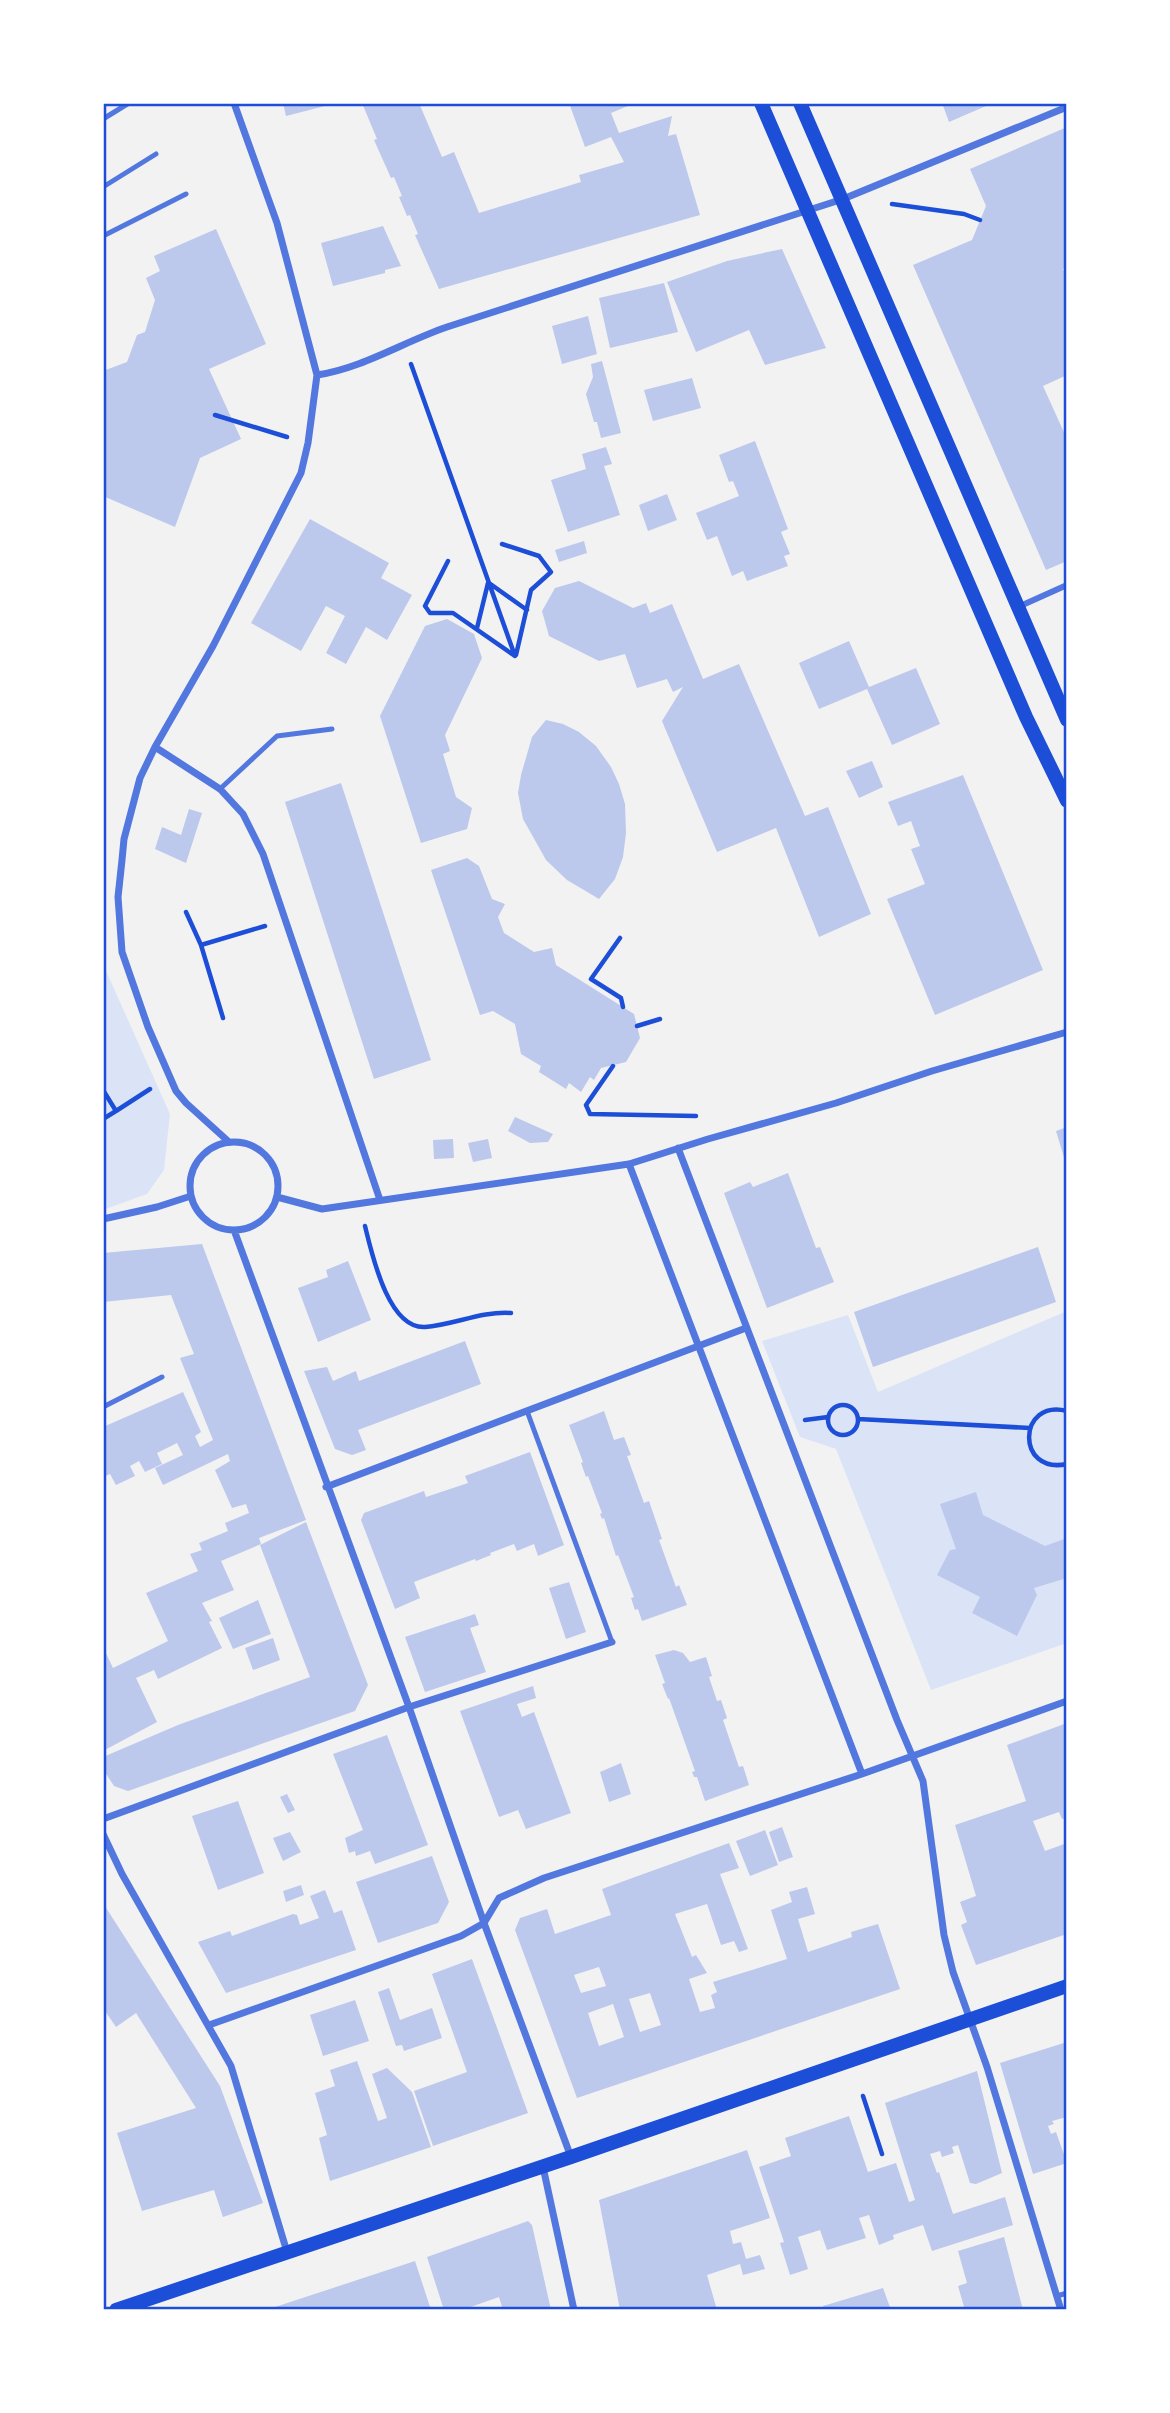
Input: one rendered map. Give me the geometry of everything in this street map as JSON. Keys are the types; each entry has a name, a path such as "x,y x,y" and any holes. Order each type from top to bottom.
{"main road":[{"path":"761,103 1027,718 1067,802"},
{"path":"800,103 1067,720"},
{"path":"116,2310 1067,1986"}],"street":[{"path":"229,1142 176,1091 122,952 118,897 124,839 140,778 214,646 301,473 308,443 317,375 277,223 234,103"},
{"path":"317,375 369,361 403,343 428,334 842,200 1067,107"},
{"path":"1018,607 1067,585"},
{"path":"155,747 220,789 243,814 263,854 380,1200"},
{"path":"277,1197 322,1209 629,1164 1067,1032"},
{"path":"229,1142 247,1144 264,1154 274,1166 278,1181 277,1197 271,1211 261,1222 249,1228 225,1230 211,1224 199,1213 191,1196 192,1172 199,1158 214,1147 229,1142"},
{"path":"678,1148 923,1781 944,1935 953,1972 971,2019 1061,2310"},
{"path":"629,1164 862,1774"},
{"path":"103,1219 157,1208 191,1196"},
{"path":"234,1230 571,2157"},
{"path":"326,1487 746,1328"},
{"path":"103,1819 409,1707 612,1642"},
{"path":"209,2025 461,1936 484,1923 499,1898 544,1878 862,1774 1067,1701"},
{"path":"103,1835 122,1874 231,2066 287,2252"},
{"path":"543,2166 574,2310"}],"lane":[{"path":"103,119 129,103"},
{"path":"103,187 156,154"},
{"path":"103,236 186,194"},
{"path":"220,789 277,736 332,729"},
{"path":"103,1407 162,1377"},
{"path":"527,1411 612,1642"},
{"path":"1056,2296 1067,2293"}],"path":[{"path":"870,188 883,203 964,214 980,220"},
{"path":"403,343 515,656"},
{"path":"215,415 308,443"},
{"path":"502,544 539,556 550,570 550,574 531,590 515,656"},
{"path":"448,561 425,606 430,613 453,613 515,656"},
{"path":"489,583 527,610"},
{"path":"477,628 489,583"},
{"path":"186,912 201,945 223,1018"},
{"path":"201,945 286,920"},
{"path":"620,938 591,979 621,998 623,1007"},
{"path":"637,1026 660,1019"},
{"path":"613,1066 586,1105 590,1114 696,1116"},
{"path":"103,1119 170,1077"},
{"path":"103,1090 116,1111"},
{"path":"362,1203 365,1228 383,1288 396,1310 409,1324 424,1327 494,1312 511,1313"},
{"path":"846,1405 855,1410 858,1419 855,1429 842,1434 830,1426 828,1417 833,1409 846,1405"},
{"path":"1067,1411 1057,1409 1040,1414 1030,1428 1030,1446 1040,1461 1058,1466 1067,1464"},
{"path":"858,1419 1030,1428"},
{"path":"863,2096 882,2154"}],"shaded area":[{"path":"103,964 170,1114 164,1170 147,1194 103,1210"},
{"path":"1067,1311 1067,1643 931,1690 836,1449 800,1437 762,1341 848,1315 878,1392"}],"building":[{"path":"283,103 333,103 333,104 286,116"},
{"path":"362,103 419,103 442,157 454,152 479,213 581,182 579,175 624,162 611,137 585,147 569,103 635,103 611,113 619,133 672,116 668,136 676,134 700,215 439,289 415,235 418,234 410,215 407,216 399,197 402,196 394,177 391,178 374,140 377,139"},
{"path":"942,103 993,103 949,122"},
{"path":"1067,127 1067,261 1063,270 1067,272 1067,375 1043,386 1067,439 1067,561 1046,570 913,265 972,240 986,206 970,169"},
{"path":"383,226 401,266 385,270 385,273 333,286 321,243"},
{"path":"216,229 266,344 209,369 241,439 200,458 175,527 103,496 103,371 127,362 137,335 145,332 155,300 146,278 160,271 154,256"},
{"path":"782,249 826,348 765,365 749,330 696,352 667,282 727,261"},
{"path":"664,283 678,332 610,348 599,298"},
{"path":"588,316 597,354 562,364 552,326"},
{"path":"602,361 621,433 601,438 586,394 593,377 591,364"},
{"path":"692,378 701,408 653,421 644,390"},
{"path":"755,441 788,529 781,532 790,554 784,556 788,566 747,581 743,571 732,576 717,536 707,540 696,513 739,496 733,481 729,482 719,455"},
{"path":"606,447 612,464 604,466 620,515 568,532 551,480 586,469 582,454"},
{"path":"667,494 677,520 648,531 639,505"},
{"path":"310,519 389,563 381,578 412,595 387,640 366,627 346,664 326,653 345,616 326,606 301,651 251,623"},
{"path":"584,541 587,553 559,562 555,550"},
{"path":"579,581 633,608 646,603 650,613 672,604 703,679 739,664 805,816 828,807 871,914 819,937 776,828 717,852 662,721 683,687 673,692 667,679 637,688 625,654 599,661 549,636 542,611 555,588"},
{"path":"447,619 474,634 482,658 445,735 450,751 443,754 456,797 472,808 467,829 421,843 380,716 425,626"},
{"path":"849,641 869,687 916,668 940,724 892,745 867,689 819,709 799,663"},
{"path":"546,720 579,732 596,746 611,767 625,804 623,857 615,879 599,899 567,880 546,860 523,819 518,793 521,775 532,737"},
{"path":"872,761 883,787 859,798 846,771"},
{"path":"963,775 1043,970 935,1015 887,899 925,884 911,849 920,846 911,821 898,826 888,802"},
{"path":"341,783 431,1060 374,1079 285,802"},
{"path":"189,809 202,813 186,863 155,849 162,827 181,835"},
{"path":"467,858 479,866 492,899 505,904 498,917 504,933 534,952 552,948 556,965 634,1014 640,1038 626,1062 601,1068 594,1080 590,1077 581,1092 569,1083 566,1089 539,1072 541,1066 521,1054 515,1024 493,1011 480,1015 431,870"},
{"path":"515,1117 553,1134 548,1142 530,1143 508,1131"},
{"path":"1067,1127 1067,1164 1066,1164 1056,1131"},
{"path":"453,1139 454,1158 434,1159 433,1140"},
{"path":"488,1139 492,1158 473,1162 468,1143"},
{"path":"788,1173 816,1248 820,1247 834,1282 767,1308 724,1193 750,1182 753,1187"},
{"path":"202,1244 306,1520 259,1538 261,1544 221,1561 234,1590 202,1603 222,1648 158,1679 154,1670 136,1678 157,1722 103,1751 103,1647 113,1668 168,1641 146,1593 198,1571 190,1554 202,1550 199,1543 228,1531 225,1523 249,1513 246,1504 232,1508 215,1470 230,1461 228,1454 163,1485 155,1468 183,1455 177,1443 157,1453 162,1464 145,1472 139,1461 130,1466 135,1476 116,1485 110,1474 103,1477 103,1427 183,1392 201,1432 195,1436 200,1447 213,1440 180,1358 194,1354 171,1295 103,1302 103,1253"},
{"path":"1038,1247 1056,1302 873,1367 854,1312"},
{"path":"348,1261 371,1320 318,1342 298,1288 328,1277 326,1270"},
{"path":"465,1341 481,1384 358,1430 366,1450 352,1455 335,1449 304,1371 327,1367 333,1381 356,1371 359,1381"},
{"path":"604,1411 614,1440 624,1437 631,1455 627,1456 644,1503 649,1501 662,1539 659,1540 676,1587 679,1585 687,1605 642,1621 638,1609 635,1610 631,1598 634,1597 618,1555 616,1556 604,1518 602,1519 600,1514 602,1513 588,1476 586,1477 569,1425"},
{"path":"530,1452 564,1545 538,1556 534,1544 517,1551 514,1544 490,1553 491,1555 476,1561 475,1559 414,1582 420,1598 395,1609 361,1520 364,1513 424,1491 426,1497 468,1483 465,1476"},
{"path":"976,1492 983,1515 1045,1546 1067,1538 1067,1578 1034,1588 1037,1595 1017,1636 972,1613 980,1597 937,1575 950,1550 956,1549 940,1504"},
{"path":"306,1522 368,1685 355,1711 128,1791 114,1786 103,1769 103,1757 178,1725 310,1677 260,1545"},
{"path":"569,1582 586,1632 566,1639 549,1588"},
{"path":"258,1600 271,1634 233,1649 219,1618"},
{"path":"475,1614 479,1625 470,1628 486,1672 425,1692 405,1637"},
{"path":"273,1638 280,1660 253,1670 245,1648"},
{"path":"674,1650 683,1653 690,1662 706,1657 717,1701 721,1700 727,1718 723,1720 739,1767 743,1766 749,1785 705,1801 697,1777 694,1777 692,1772 695,1771 662,1684 665,1683 655,1655"},
{"path":"533,1686 536,1698 517,1704 522,1717 534,1712 571,1813 526,1829 518,1810 499,1817 460,1711"},
{"path":"1067,1723 1067,1818 1062,1819 1059,1812 1033,1821 1045,1851 1067,1843 1067,1934 976,1965 961,1925 967,1922 960,1902 976,1896 955,1825 1026,1801 1007,1745"},
{"path":"387,1735 428,1845 375,1864 370,1851 356,1856 355,1851 349,1853 345,1838 363,1830 333,1754"},
{"path":"621,1763 631,1794 609,1802 600,1772"},
{"path":"287,1794 295,1810 288,1813 280,1797"},
{"path":"238,1801 264,1873 218,1890 192,1816"},
{"path":"782,1827 793,1857 779,1862 769,1832"},
{"path":"765,1830 778,1865 750,1876 736,1841"},
{"path":"290,1832 301,1852 283,1861 273,1838"},
{"path":"729,1843 739,1868 720,1874 748,1949 739,1952 734,1941 721,1945 707,1904 675,1914 692,1957 696,1955 707,1973 689,1979 700,2012 715,2008 711,1995 717,1992 713,1982 787,1959 771,1910 792,1902 789,1892 807,1887 815,1914 798,1919 808,1952 852,1937 851,1932 878,1924 900,1989 577,2098 515,1930 520,1918 547,1909 555,1934 611,1915 602,1889","holes":["599,1967 606,1986 581,1993 574,1975","650,1993 661,2025 640,2032 629,1999","613,2004 624,2037 599,2046 588,2013"]},
{"path":"432,1856 449,1902 438,1923 378,1943 356,1882"},
{"path":"301,1885 304,1895 286,1902 283,1891"},
{"path":"325,1890 334,1913 342,1910 356,1950 226,1993 198,1942 230,1931 232,1936 293,1914 297,1915 300,1925 319,1918 310,1896"},
{"path":"103,1903 220,2086 263,2203 223,2217 214,2190 142,2211 117,2133 196,2108 136,2013 116,2027 103,2008"},
{"path":"472,1959 528,2113 433,2146 414,2091 467,2072 432,1974"},
{"path":"389,1988 400,2020 432,2008 442,2038 404,2051 402,2045 396,2046 378,1992"},
{"path":"355,2000 369,2041 323,2056 310,2015"},
{"path":"1067,2042 1067,2117 1052,2121 1054,2124 1048,2126 1051,2134 1056,2132 1067,2163 1033,2174 1000,2063"},
{"path":"357,2061 378,2121 387,2118 372,2074 387,2068 412,2092 431,2147 330,2181 319,2138 327,2135 315,2093 335,2086 330,2070"},
{"path":"977,2071 1002,2173 976,2184 970,2183 958,2145 952,2147 954,2153 942,2157 940,2151 930,2154 953,2214 1005,2197 1013,2225 932,2251 923,2225 893,2235 894,2239 879,2245 869,2215 859,2218 866,2238 827,2250 820,2230 798,2237 808,2269 790,2275 780,2243 784,2242 759,2167 791,2156 785,2138 849,2116 868,2172 896,2163 909,2202 915,2200 885,2103"},
{"path":"747,2150 770,2218 730,2231 733,2244 741,2242 746,2259 760,2255 765,2269 743,2275 740,2264 707,2275 717,2310 641,2310 640,2307 635,2310 620,2310 599,2200"},
{"path":"528,2221 532,2225 551,2310 503,2310 499,2297 462,2310 444,2310 427,2257"},
{"path":"1004,2237 1023,2310 965,2310 958,2286 967,2283 958,2251"},
{"path":"415,2261 431,2310 269,2310 269,2309"},
{"path":"883,2288 891,2310 824,2310 823,2306"}]}
